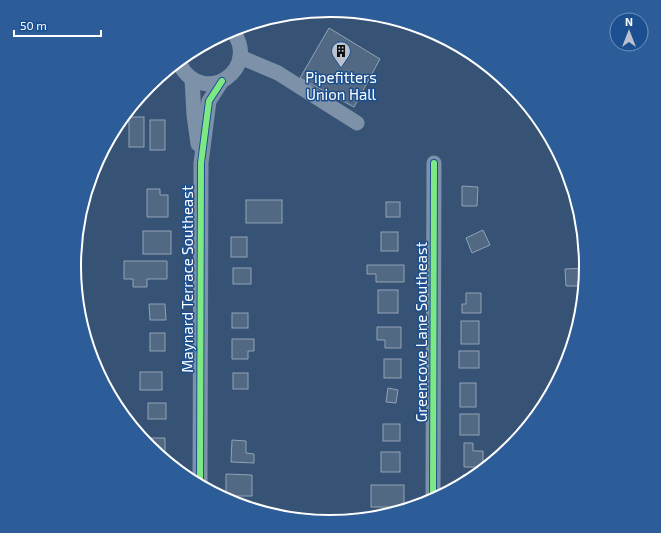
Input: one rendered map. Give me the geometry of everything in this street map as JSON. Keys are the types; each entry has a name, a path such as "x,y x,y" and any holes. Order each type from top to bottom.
{"street":[{"path":"236,36 240,47 240,57 278,73 357,123"},
{"name":"Maynard Terrace Southeast","path":"200,163 209,101 222,81 231,75 237,67 240,57"},
{"path":"182,71 202,83 212,84 222,81"},
{"name":"Maynard Terrace Southeast","path":"182,71 194,115 200,163 200,479"},
{"name":"Greencove Lane Southeast","path":"433,494 434,163"}],"building":[{"name":"Pipefitters Union Hall","path":"329,28 380,59 354,107 300,78"},
{"path":"131,117 144,117 144,147 129,147 129,120"},
{"path":"150,120 165,120 165,150 150,150"},
{"path":"462,186 478,187 477,206 462,206"},
{"path":"147,189 160,189 160,195 168,195 168,217 147,217"},
{"path":"246,200 282,200 282,223 246,223"},
{"path":"386,202 400,202 400,217 386,217"},
{"path":"483,230 490,245 472,253 466,238"},
{"path":"143,231 171,231 171,254 143,254"},
{"path":"381,232 398,232 398,251 381,251"},
{"path":"231,237 247,237 247,257 231,257"},
{"path":"124,261 167,261 167,279 147,279 147,287 133,287 133,279 124,279"},
{"path":"367,265 404,265 404,282 376,282 376,274 367,274"},
{"path":"233,268 251,268 251,284 233,284"},
{"path":"580,268 579,286 566,286 565,269"},
{"path":"378,290 398,290 398,313 378,313"},
{"path":"466,293 481,293 481,313 462,313 462,304 466,304"},
{"path":"149,304 165,304 166,320 150,320"},
{"path":"232,313 248,313 248,328 232,328"},
{"path":"461,321 479,321 479,344 461,344"},
{"path":"377,327 401,327 401,348 385,348 385,340 377,340"},
{"path":"150,333 165,333 165,351 150,351"},
{"path":"232,339 254,339 254,351 248,351 248,359 232,359"},
{"path":"459,351 479,351 479,368 459,368"},
{"path":"384,359 401,359 401,378 384,378"},
{"path":"140,372 162,372 162,390 140,390"},
{"path":"233,373 248,373 248,389 233,389"},
{"path":"460,383 476,383 476,407 460,407"},
{"path":"388,388 398,390 396,403 386,402"},
{"path":"148,403 166,403 166,419 148,419"},
{"path":"460,414 479,414 479,435 460,435"},
{"path":"383,424 400,424 400,441 383,441"},
{"path":"149,438 165,438 165,453"},
{"path":"232,440 246,441 246,453 254,454 254,463 231,462"},
{"path":"464,443 473,443 473,451 483,451 483,463 478,467 464,467"},
{"path":"381,452 400,452 400,472 381,472"},
{"path":"226,474 252,475 252,496 233,496 226,493"},
{"path":"371,485 404,485 404,505 395,507 371,507"}],"cycle path":[{"path":"200,479 201,163 209,101 222,81"},
{"path":"433,494 434,163"}],"place":[{"name":"Pipefitters Union Hall","path":"341,68"}]}
